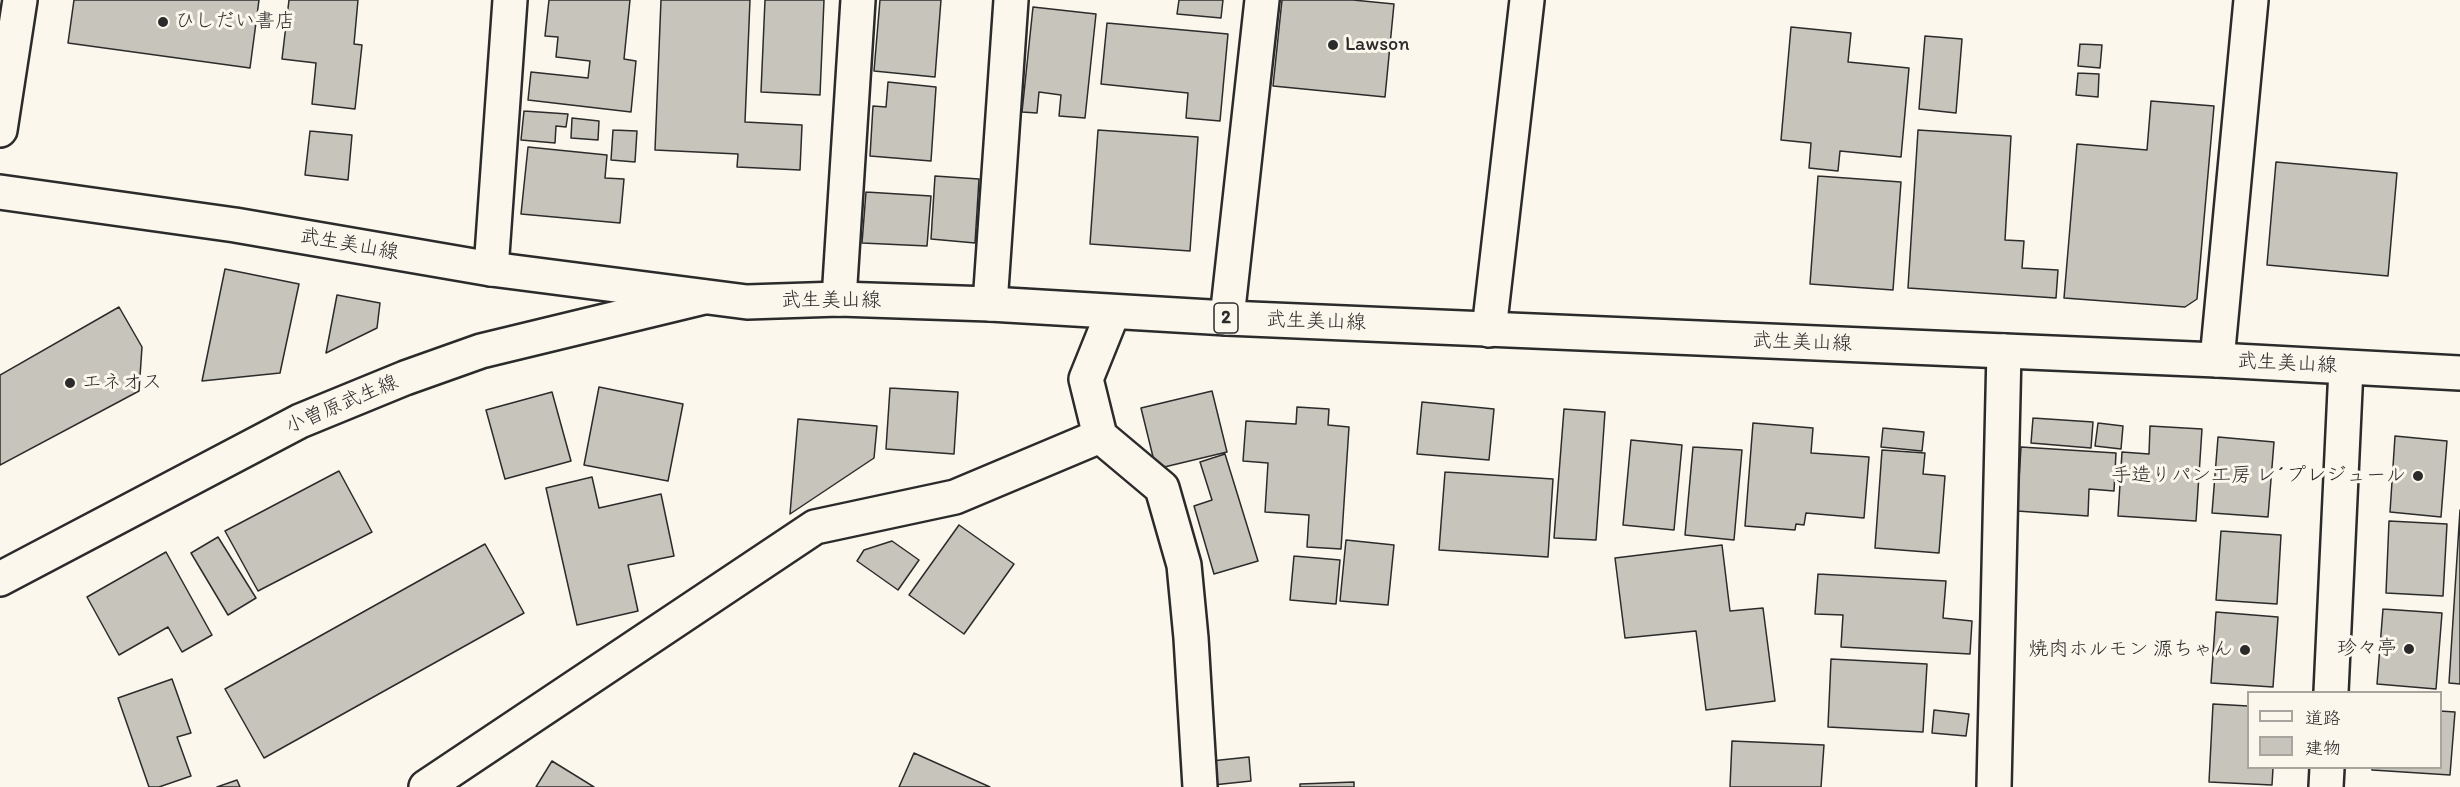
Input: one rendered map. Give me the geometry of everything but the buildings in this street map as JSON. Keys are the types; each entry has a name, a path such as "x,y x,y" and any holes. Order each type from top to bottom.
{"street":[{"path":"0,129 20,0"},
{"path":"491,268 510,0"},
{"path":"839,299 858,0"},
{"path":"990,304 1011,0"},
{"path":"1227,318 1262,0"},
{"path":"1489,330 1527,0"},
{"path":"2217,360 2251,0"},
{"name":"武生美山線","path":"0,192 235,225 491,268 747,302 839,299 990,304 1227,318 2217,360 2460,373"},
{"name":"小曽原武生線","path":"0,579 300,421 405,378 481,351 709,296"},
{"path":"1113,312 1086,379 1100,436 1162,488 1184,565 1200,787"},
{"path":"1994,787 2004,351"},
{"path":"2331,691 2346,368"},
{"path":"426,787 815,526 955,497 1100,436"},
{"path":"2326,787 2327,769"}],"place":[{"name":"ひしだい書店","path":"163,22"},
{"name":"Lawson","path":"1333,45"},
{"name":"エネオス","path":"70,383"},
{"name":"手造りパン工房 レ´プレジュール","path":"2418,476"},
{"name":"珍々亭","path":"2409,649"},
{"name":"焼肉ホルモン 源ちゃん","path":"2245,650"}]}
